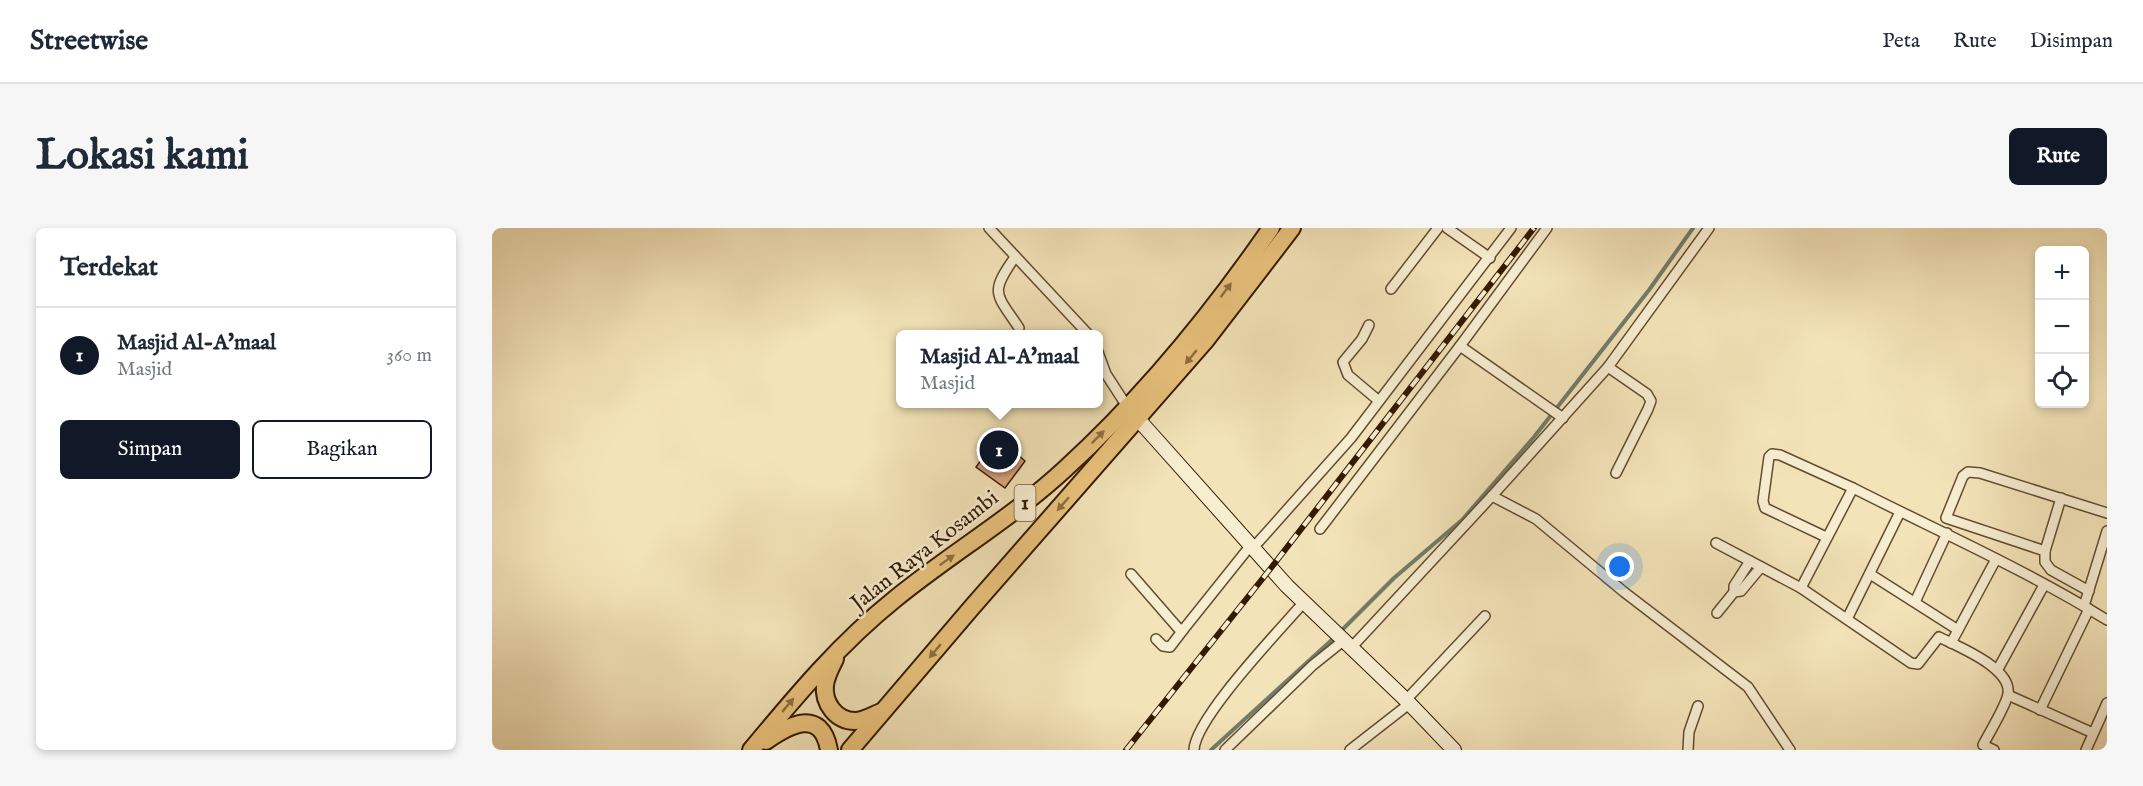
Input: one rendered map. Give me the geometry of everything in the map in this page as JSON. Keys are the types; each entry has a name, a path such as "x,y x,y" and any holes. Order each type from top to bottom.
{"highway":[{"name":"Jalan Raya Kosambi","path":"850,750 1132,413 1271,228"},
{"name":"Jalan Raya Kosambi","path":"752,750 794,698 840,647 920,579 1040,491 1132,413 1206,340 1292,228"},
{"path":"840,647 825,685 831,709 841,718 853,721 885,710"},
{"path":"752,750 785,728 801,723 811,724 818,729 824,735 829,750"}],"street":[{"path":"989,228 1084,330"},
{"path":"1391,290 1438,228"},
{"path":"1447,228 1490,258"},
{"path":"1156,639 1163,646 1170,647 1252,547 1351,438 1511,228"},
{"path":"1320,529 1460,346 1546,228"},
{"path":"1224,750 1313,665 1344,641 1492,496 1560,415 1608,367 1709,228"},
{"path":"1015,257 998,284 999,297 1019,328"},
{"path":"1369,325 1362,339 1343,362 1348,375 1379,401"},
{"path":"1460,346 1560,415"},
{"path":"1103,366 1132,413 1252,547 1304,602 1454,750"},
{"path":"1608,367 1647,394 1650,400 1648,409 1616,473"},
{"path":"1827,537 1765,508 1763,501 1769,457 1772,454 1780,455 1944,532 2107,620"},
{"path":"1915,602 1944,532 1946,518 1963,476 1968,472 1980,473 2107,513"},
{"path":"1801,588 1852,488"},
{"path":"1492,496 1536,519 1624,592 1748,687 1790,750"},
{"path":"2061,498 2045,550 2045,562 2051,570 2089,591"},
{"path":"1847,620 1900,512"},
{"path":"1946,518 2045,550"},
{"path":"2040,710 2086,608 2107,531"},
{"path":"1716,543 1801,588 1911,663 1918,664 1947,623"},
{"path":"1951,644 1996,559"},
{"path":"1717,613 1734,592 1734,586 1750,561"},
{"path":"1734,592 1741,591 1761,567"},
{"path":"1131,574 1178,628 1184,630"},
{"path":"1870,574 1959,630"},
{"path":"1998,669 2044,585"},
{"path":"1194,750 1198,735 1213,711 1243,672 1304,602"},
{"path":"1350,750 1407,702 1485,616"},
{"path":"1939,637 1998,669 2007,682 2008,695 1983,745 1994,750"},
{"path":"2008,695 2093,734"},
{"path":"2086,750 2107,703"},
{"path":"1688,750 1689,732 1698,706"}],"building":[{"path":"998,437 1025,461 1005,488 976,467"}],"waterway":[{"path":"1211,750 1335,637 1394,578 1462,520 1534,437 1649,290 1693,228"}],"railway":[{"path":"1126,750 1271,568 1534,228"}],"place":[{"name":"Masjid Al-A'maal","path":"999,450"}]}
